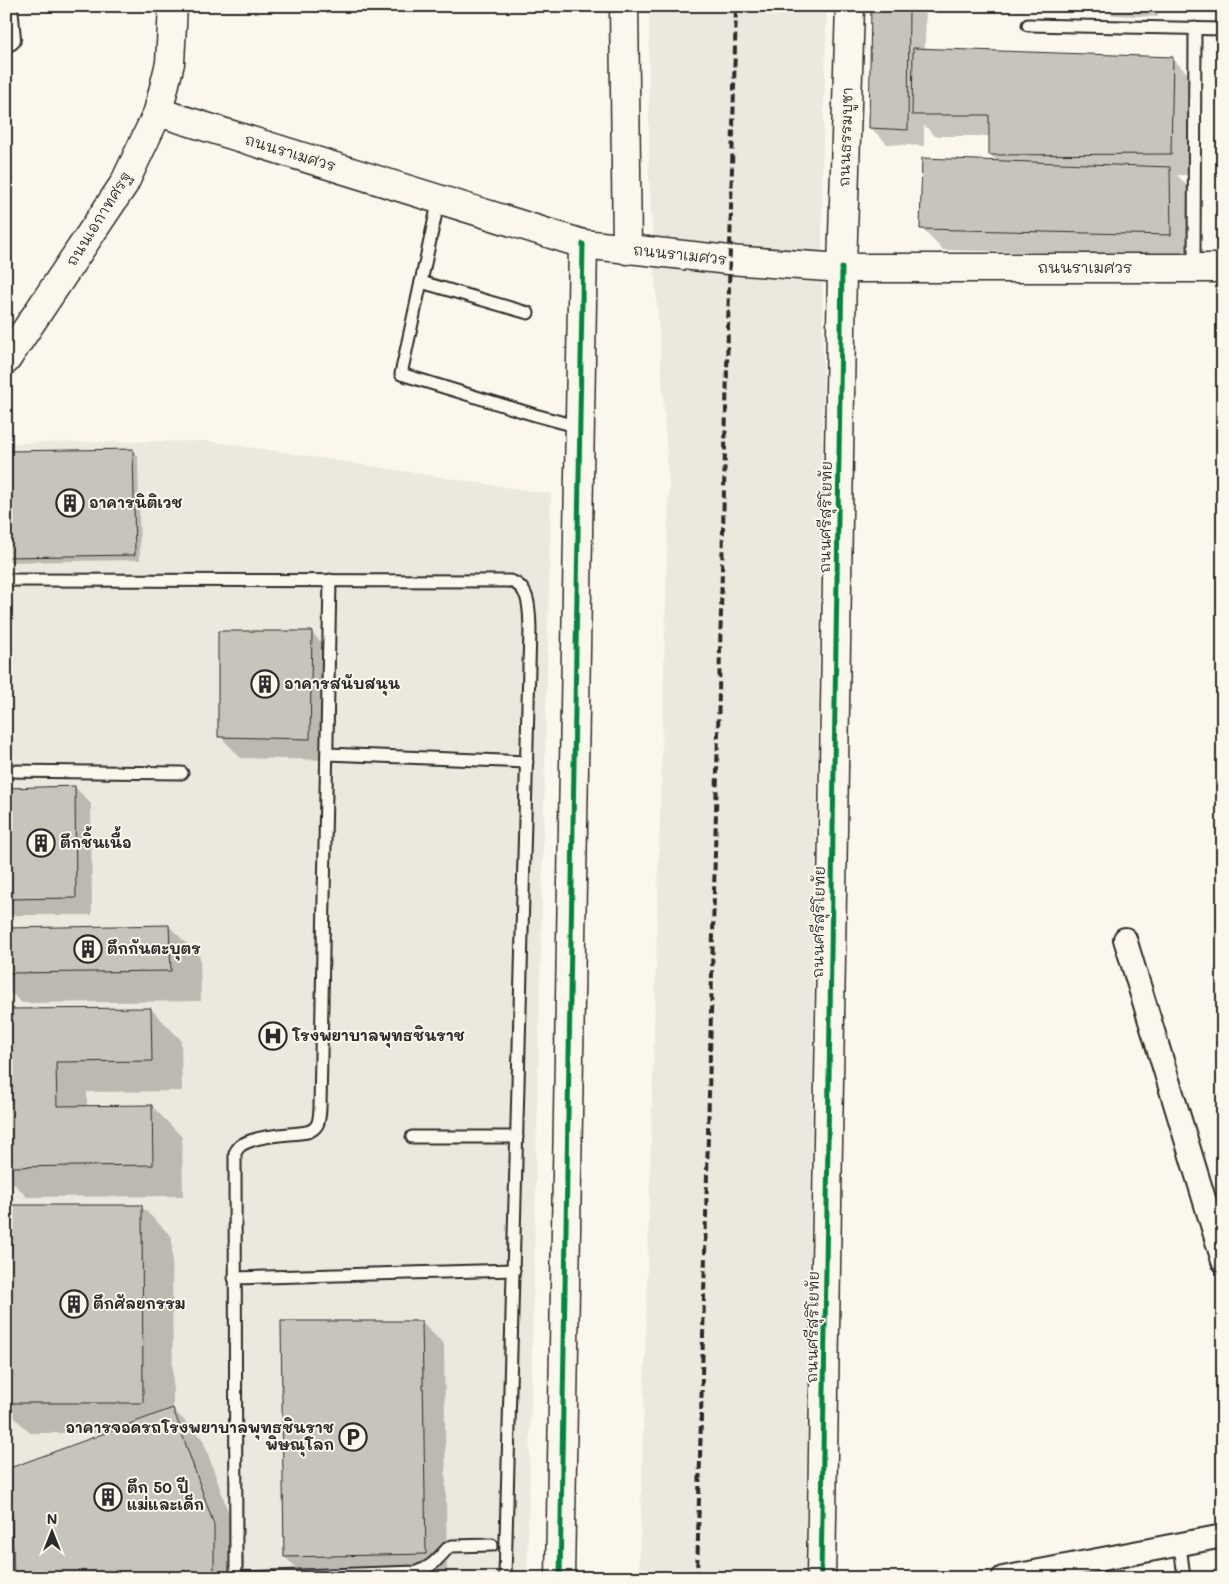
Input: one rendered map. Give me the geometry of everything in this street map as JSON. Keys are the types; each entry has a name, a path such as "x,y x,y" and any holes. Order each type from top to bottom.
{"street":[{"path":"6,6 9,39"},
{"name":"ถนนเอกาทศรฐ","path":"6,360 124,184 158,112 170,63 173,6"},
{"path":"624,6 627,250"},
{"name":"ถนนธรรมบูชา","path":"842,268 850,6"},
{"name":"ถนนราเมศวร","path":"158,112 584,244 729,260 842,268 1223,268"},
{"path":"560,1578 584,244"},
{"name":"ถนนศรีสุริโยทัย","path":"821,1578 842,268"},
{"path":"1125,938 1223,1261"},
{"path":"1003,1578 1223,1536"}],"lane":[{"path":"1028,24 1223,29"},
{"path":"1194,268 1195,28"},
{"path":"439,199 401,374 580,428"},
{"path":"421,282 528,313"},
{"path":"6,580 510,581 516,582 528,598 530,629 506,1578"},
{"path":"236,1578 235,1153 242,1144 307,1132 313,1130 318,1124 320,1108 330,580"},
{"path":"327,754 527,762"},
{"path":"6,771 182,773"},
{"path":"412,1137 517,1137"},
{"path":"234,1278 514,1270"},
{"path":"1180,1544 1184,1578"},
{"path":"243,1578 416,1572 425,1570 432,1565 449,1547 492,1546"}],"shaded area":[{"path":"649,6 827,6 822,177 823,385 805,1578 639,1578 669,488 649,179"},
{"name":"โรงพยาบาลพุทธชินราช","path":"209,441 551,494 527,1578 6,1578 6,443"}],"building":[{"path":"871,6 909,6 908,130 869,128"},
{"path":"913,48 1173,57 1171,154 989,155 989,115 912,115"},
{"path":"922,158 1170,167 1171,235 920,229"},
{"name":"อาคารนิติเวช","path":"133,449 135,555 6,557 6,451"},
{"name":"อาคารสนับสนุน","path":"218,631 312,631 310,739 218,737"},
{"name":"ตึกชิ้นเนื้อ","path":"75,786 76,898 6,899 6,788"},
{"name":"ตึกกันตะบุตร","path":"169,925 171,971 6,973 6,928"},
{"path":"151,1008 152,1061 56,1062 57,1106 152,1105 153,1165 6,1167 6,1009"},
{"name":"ตึกศัลยกรรม","path":"6,1205 142,1205 143,1403 6,1403"},
{"name":"อาคารจอดรถโรงพยาบาลพุทธชินราช พิษณุโลก","path":"281,1321 422,1321 426,1554 284,1557"},
{"name":"ตึก 50 ปี แม่และเด็ก","path":"173,1408 214,1525 214,1578 14,1578 10,1468"}],"railway":[{"path":"697,1578 736,6"}],"cycle path":[{"path":"560,1578 583,244"},
{"path":"821,1578 842,268"}],"place":[{"name":"อาคารนิติเวช","path":"70,503"},
{"name":"อาคารสนับสนุน","path":"265,684"},
{"name":"ตึกชิ้นเนื้อ","path":"41,843"},
{"name":"ตึกกันตะบุตร","path":"88,949"},
{"name":"โรงพยาบาลพุทธชินราช","path":"273,1036"},
{"name":"ตึกศัลยกรรม","path":"74,1304"},
{"name":"อาคารจอดรถโรงพยาบาลพุทธชินราช พิษณุโลก","path":"353,1437"},
{"name":"ตึก 50 ปี แม่และเด็ก","path":"108,1497"}]}
